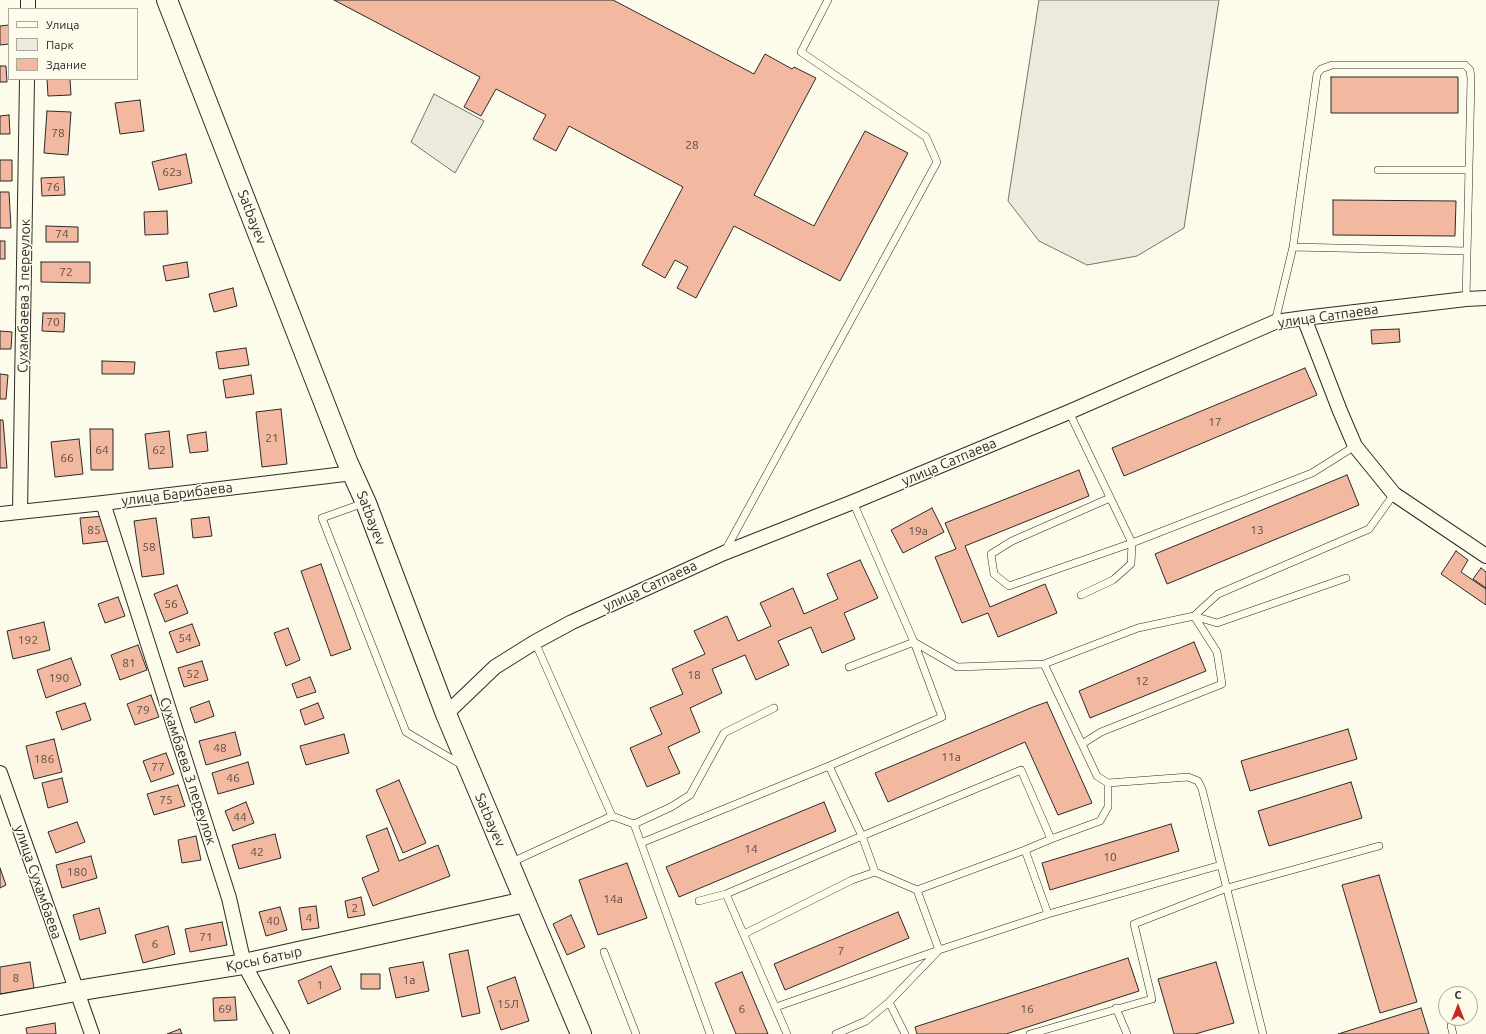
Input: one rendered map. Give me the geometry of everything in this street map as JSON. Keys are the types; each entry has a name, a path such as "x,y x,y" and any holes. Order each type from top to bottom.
{"street":[{"name":"Satbayev","path":"167,0 366,503 446,714 581,1034"},
{"name":"Сухамбаева 3 переулок","path":"20,512 27,80"},
{"name":"улица Сатпаева","path":"446,714 495,667 535,642 572,622 724,553 853,502 1069,412 1275,322 1466,299 1486,298"},
{"path":"1304,318 1355,446 1394,494 1486,556"},
{"name":"улица Барибаева","path":"0,514 353,473"},
{"name":"Сухамбаева 3 переулок","path":"103,503 229,898 244,964 282,1034"},
{"name":"улица Сухамбаева","path":"0,773 92,1034"},
{"name":"Қосы батыр","path":"0,1005 76,991 244,964 525,902"}],"lane":[{"path":"724,553 937,162 926,137 801,52 828,0"},
{"path":"1275,322 1293,247 1317,74 1321,69 1332,65 1465,65 1470,70 1466,299"},
{"path":"1378,170 1469,170"},
{"path":"1293,247 1467,251"},
{"path":"1069,412 1132,543 1131,564 1113,580 1081,595"},
{"path":"1110,498 1012,541 991,554 994,574 1009,586 1132,543 1312,473 1355,446"},
{"path":"1194,616 1218,594 1369,529 1394,494"},
{"path":"641,843 829,766 942,717 914,642 853,502"},
{"path":"366,503 322,518 406,732 468,768"},
{"path":"914,642 958,667 1044,664 1138,628 1194,616 1217,623 1346,578"},
{"path":"1082,744 1102,732 1222,684 1217,652 1194,616"},
{"path":"535,642 612,816"},
{"path":"849,667 914,642"},
{"path":"1044,664 1097,776 1108,783 1188,777 1198,781 1202,789 1263,1034"},
{"path":"508,864 612,816 634,824 671,807 690,796 724,733 774,708"},
{"path":"829,766 862,836 875,872"},
{"path":"699,901 726,894 1021,770 1052,839"},
{"path":"744,934 852,880 875,872 917,890 1100,821 1108,807 1108,783"},
{"path":"634,824 710,1034"},
{"path":"1030,1034 1116,1008 1152,999 1134,924 1227,888 1379,846"},
{"path":"1026,850 1048,914"},
{"path":"776,1007 939,950 1048,914 1221,865"},
{"path":"917,890 939,950"},
{"path":"726,894 787,1034"},
{"path":"836,1034 866,1021 889,1002 939,950"},
{"path":"604,952 636,1034"},
{"path":"889,1002 904,1034"},
{"path":"1116,1008 1123,1033"},
{"path":"1451,1026 1453,1034"}],"green space":[{"path":"1039,0 1219,0 1184,228 1137,256 1087,265 1039,241 1008,201"}],"shaded area":[{"path":"434,94 484,121 455,173 411,142"}],"building":[{"path":"334,0 613,0 754,74 765,54 792,69 794,67 816,78 754,195 814,226 865,131 908,153 840,281 734,226 696,298 677,288 688,267 675,260 665,278 642,265 683,187 569,126 556,151 533,139 546,115 496,89 481,116 464,107 480,77"},
{"path":"8,25 8,44 0,45 0,26"},
{"path":"0,66 6,66 7,82 0,82"},
{"path":"1331,77 1458,77 1458,113 1331,113"},
{"path":"47,80 70,80 71,95 48,96"},
{"path":"140,100 144,131 120,134 115,103"},
{"path":"47,111 71,112 68,155 44,153"},
{"path":"9,115 10,134 0,134 0,116"},
{"path":"186,154 192,183 159,190 152,162"},
{"path":"0,160 12,160 12,181 0,181"},
{"path":"64,177 65,195 42,196 41,178"},
{"path":"0,192 9,192 11,228 0,228"},
{"path":"1333,200 1456,201 1455,236 1333,235"},
{"path":"167,211 168,234 145,235 144,212"},
{"path":"46,226 78,227 78,242 46,242"},
{"path":"0,241 5,241 5,259 0,259"},
{"path":"41,262 90,262 90,283 41,282"},
{"path":"187,262 189,277 166,281 163,266"},
{"path":"233,288 237,306 214,312 209,294"},
{"path":"43,313 65,313 64,332 42,331"},
{"path":"1399,329 1400,342 1372,344 1371,330"},
{"path":"0,331 12,332 11,349 0,349"},
{"path":"246,348 249,365 219,369 216,352"},
{"path":"102,361 135,362 134,374 102,374"},
{"path":"1305,368 1317,395 1124,476 1112,448"},
{"path":"0,374 8,375 6,399 0,399"},
{"path":"251,375 254,394 226,398 223,380"},
{"path":"281,409 287,464 262,467 256,412"},
{"path":"0,420 3,420 7,468 0,468"},
{"path":"90,429 113,429 113,470 91,470"},
{"path":"169,431 173,467 149,469 145,434"},
{"path":"206,432 208,451 190,453 187,435"},
{"path":"79,439 83,474 55,477 51,442"},
{"path":"1079,470 1089,496 965,546 990,607 1045,584 1057,613 998,637 988,613 962,623 935,557 956,549 945,523"},
{"path":"1347,475 1359,505 1167,584 1155,554"},
{"path":"932,508 944,532 903,553 891,530"},
{"path":"105,516 108,541 83,544 80,518"},
{"path":"209,517 212,536 193,538 191,519"},
{"path":"156,518 164,574 142,577 134,521"},
{"path":"1456,551 1468,560 1461,572 1486,589 1486,605 1441,574"},
{"path":"860,560 878,598 844,613 855,639 822,653 811,627 778,641 789,665 756,680 745,655 712,669 722,693 690,708 700,732 668,747 680,773 647,787 630,748 662,734 650,708 683,694 672,669 705,654 694,631 727,616 738,641 771,626 760,603 793,588 804,614 838,599 827,574"},
{"path":"321,564 351,649 331,656 301,571"},
{"path":"1481,568 1486,572 1486,588 1473,579"},
{"path":"177,585 188,613 165,622 154,594"},
{"path":"118,597 125,616 105,623 98,604"},
{"path":"44,622 50,650 13,659 7,631"},
{"path":"192,624 200,645 177,653 169,632"},
{"path":"288,628 300,660 286,666 274,633"},
{"path":"1194,642 1206,671 1090,718 1079,691"},
{"path":"138,645 147,670 120,680 111,655"},
{"path":"71,658 81,685 46,698 37,670"},
{"path":"202,661 208,680 184,687 178,668"},
{"path":"310,677 316,692 297,698 292,684"},
{"path":"151,695 159,717 135,725 127,704"},
{"path":"209,701 214,716 195,723 190,708"},
{"path":"1047,702 1092,803 1058,815 1025,742 888,802 875,773"},
{"path":"85,703 91,720 62,730 56,712"},
{"path":"318,703 324,718 305,725 300,710"},
{"path":"1348,729 1357,759 1250,791 1241,761"},
{"path":"235,732 241,755 206,765 199,741"},
{"path":"344,734 349,753 306,765 300,746"},
{"path":"54,739 62,772 34,779 26,746"},
{"path":"166,753 174,774 151,782 143,761"},
{"path":"248,762 254,784 218,794 212,773"},
{"path":"62,778 68,802 48,808 42,783"},
{"path":"399,780 426,843 403,853 376,790"},
{"path":"1351,782 1362,818 1269,846 1258,811"},
{"path":"178,785 185,806 154,815 147,794"},
{"path":"246,802 254,823 233,831 225,811"},
{"path":"824,802 836,831 679,897 666,867"},
{"path":"77,822 85,842 56,853 48,832"},
{"path":"1171,824 1179,851 1050,890 1042,863"},
{"path":"387,828 399,861 438,845 450,876 373,906 362,878 379,871 366,836"},
{"path":"275,834 281,858 239,869 232,845"},
{"path":"196,836 201,860 182,863 178,840"},
{"path":"91,856 97,878 62,888 56,865"},
{"path":"627,863 647,918 598,935 579,880"},
{"path":"0,868 6,885 0,888"},
{"path":"1379,875 1417,1002 1380,1013 1342,885"},
{"path":"361,897 365,915 348,918 345,901"},
{"path":"316,906 319,928 302,930 299,908"},
{"path":"280,907 287,930 266,936 259,912"},
{"path":"99,908 106,933 80,940 73,915"},
{"path":"898,912 909,938 785,990 774,964"},
{"path":"571,915 585,947 567,955 553,924"},
{"path":"222,922 227,945 190,952 185,929"},
{"path":"168,926 175,954 143,963 135,935"},
{"path":"468,950 480,1013 462,1017 449,954"},
{"path":"1128,958 1139,991 1006,1034 917,1034 915,1027"},
{"path":"30,962 34,988 0,994 0,967"},
{"path":"423,962 429,991 396,998 389,968"},
{"path":"1216,962 1234,1023 1195,1034 1174,1034 1158,979"},
{"path":"331,966 341,989 308,1004 298,981"},
{"path":"742,972 768,1034 736,1034 715,983"},
{"path":"361,974 380,974 380,989 361,989"},
{"path":"515,977 529,1021 501,1030 487,987"},
{"path":"235,997 237,1020 214,1021 213,998"},
{"path":"1421,1008 1429,1034 1338,1034"},
{"path":"55,1023 56,1034 27,1034 26,1028"},
{"path":"180,1029 182,1034 167,1034"}]}
